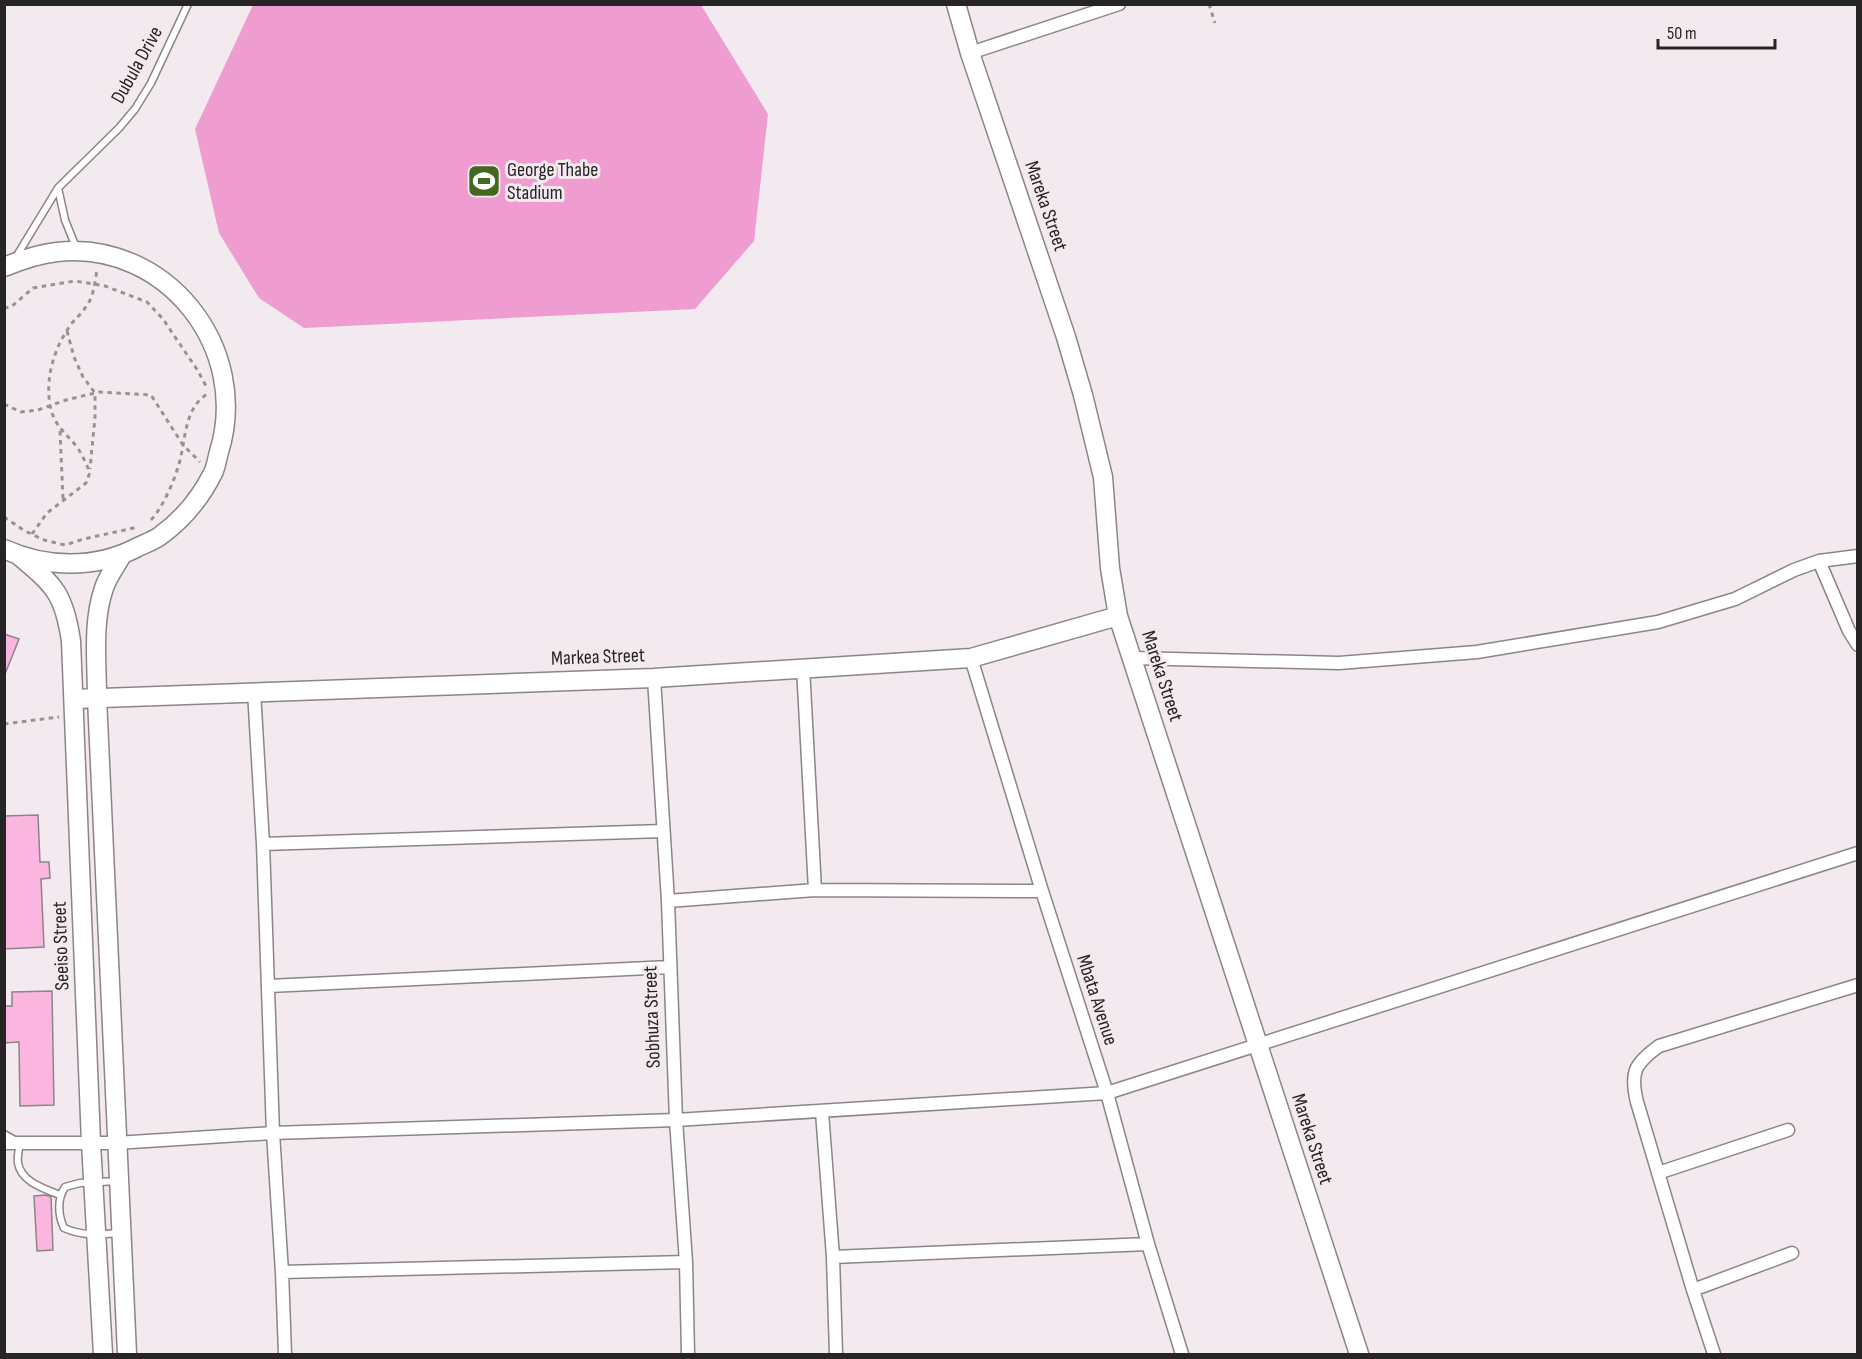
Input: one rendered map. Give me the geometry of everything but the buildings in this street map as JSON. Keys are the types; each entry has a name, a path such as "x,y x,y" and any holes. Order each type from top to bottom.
{"street":[{"name":"Mareka Street","path":"956,4 970,53 1066,337 1083,395 1102,477 1110,568 1118,616 1359,1354"},
{"path":"970,53 1119,4"},
{"path":"8,265 25,258 56,252 78,251 99,253 127,261 153,274 176,291 189,305 210,337 221,363 226,392 225,433 213,473 190,508 159,537 122,555 88,563 53,564 11,552"},
{"name":"Seeiso Street","path":"11,552 47,580 58,593 67,617 72,651 91,1143 103,1354"},
{"path":"122,555 105,585 97,611 97,698 127,1354"},
{"path":"1132,658 1339,663 1477,652 1658,622 1735,599 1794,570 1820,561 1857,556"},
{"path":"1820,561 1857,645"},
{"name":"Markea Street","path":"74,699 654,678 971,658 1118,616"},
{"name":"Mbata Avenue","path":"971,658 1107,1093 1148,1244 1182,1354"},
{"path":"803,668 815,890"},
{"name":"Sobhuza Street","path":"654,678 668,900 676,1120 686,1262 687,1354"},
{"path":"254,691 263,844 273,1133 285,1354"},
{"path":"263,844 663,831"},
{"path":"4,1143 116,1143 273,1133 676,1120 1107,1093 1857,853"},
{"path":"668,900 815,890 1042,891"},
{"path":"269,986 670,967"},
{"path":"1714,1354 1658,1173 1633,1083 1639,1065 1646,1055 1659,1046 1857,985"},
{"path":"822,1112 836,1354"},
{"path":"1658,1173 1788,1130"},
{"path":"832,1257 1148,1244"},
{"path":"1693,1290 1792,1253"},
{"path":"282,1272 686,1262"}],"lane":[{"name":"Dubula Drive","path":"8,265 58,188 119,128 135,109 151,83 188,4"},
{"path":"58,188 65,220 78,251"},
{"path":"4,1134 20,1143 18,1162 22,1173 31,1182 60,1195"},
{"path":"118,1181 93,1182 65,1187 59,1200 61,1222 64,1228 77,1234 121,1233"}],"path":[{"path":"1209,4 1215,23"},
{"path":"63,500 60,429 50,405 53,358 59,343 88,304 95,284 99,253"},
{"path":"4,308 11,307 33,288 75,281 105,286 147,302 163,319 198,371 209,393 200,398 189,418 181,457 170,487 155,516 148,524"},
{"path":"32,534 47,513 86,483 90,472 95,393 83,377 74,357 67,331"},
{"path":"4,404 21,412 38,410 95,393 151,394 183,445 213,473"},
{"path":"60,429 78,448 90,472"},
{"path":"4,518 32,534 65,545 142,526"},
{"path":"4,724 62,717"}],"shaded area":[{"name":"George Thabe Stadium","path":"253,5 701,5 768,114 754,241 695,309 304,328 259,298 219,233 195,129"}],"place":[{"name":"George Thabe Stadium","path":"484,181"}]}
